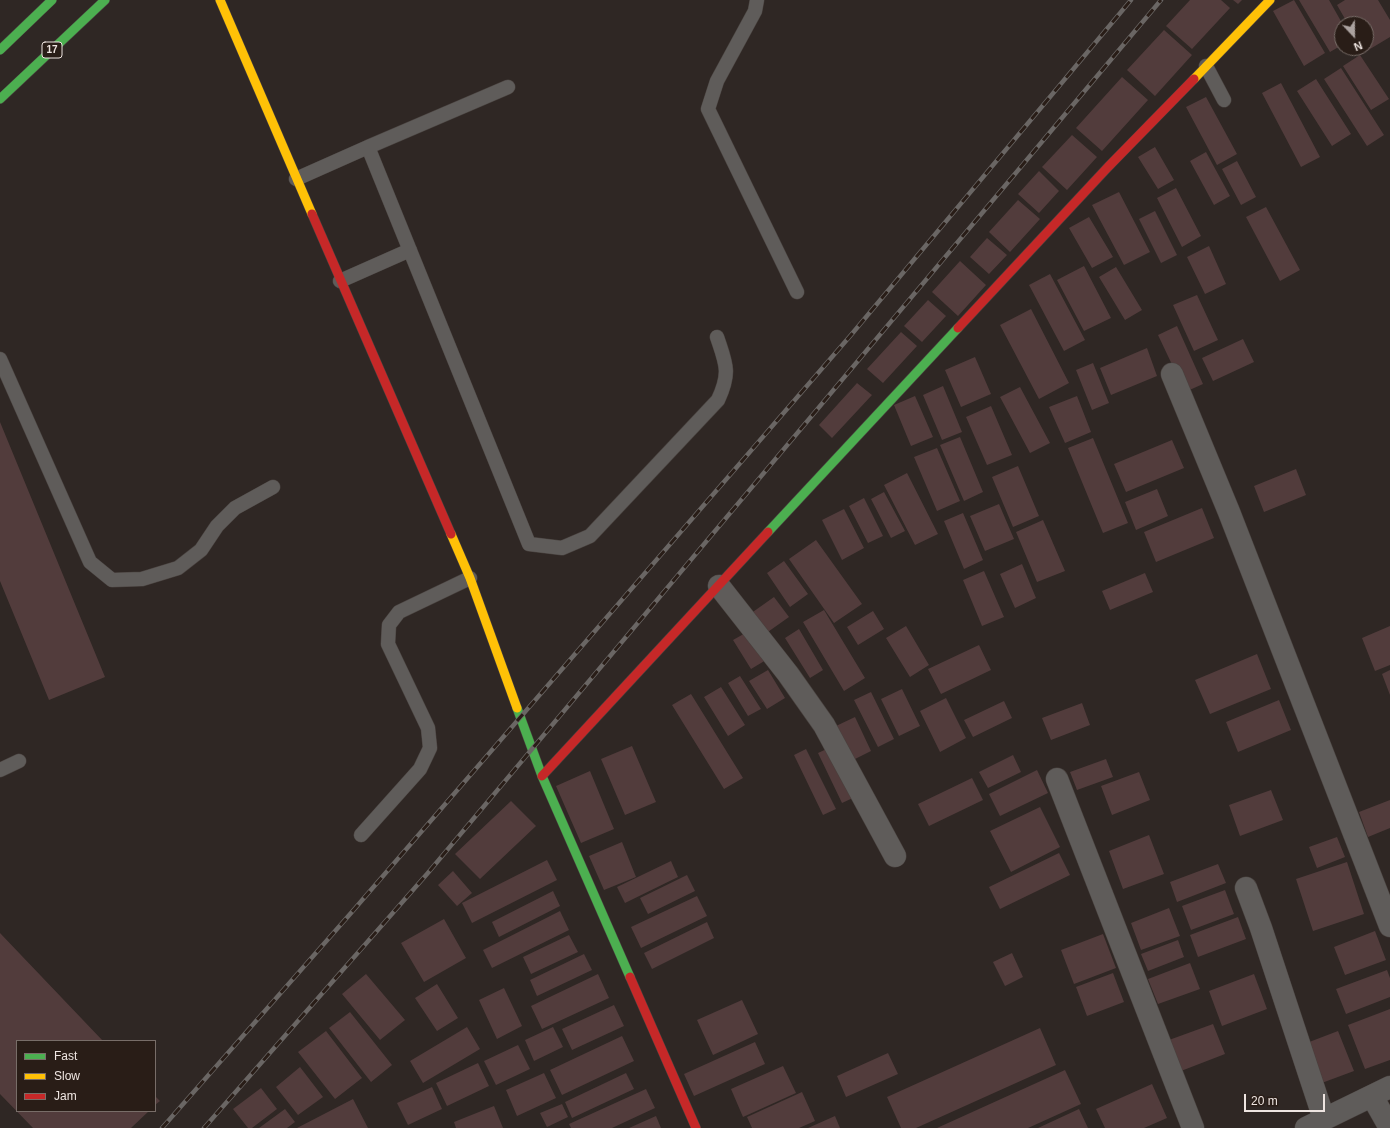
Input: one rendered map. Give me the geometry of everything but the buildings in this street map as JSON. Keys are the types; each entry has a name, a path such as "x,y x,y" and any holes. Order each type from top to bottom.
{"main road":[{"path":"0,50 52,0"},
{"name":"17","path":"0,99 105,0"},
{"path":"220,0 340,281 470,578 542,776 696,1128"},
{"path":"542,776 1108,166 1270,0"}],"street":[{"path":"1172,374 1229,512 1390,926"},
{"path":"719,586 788,674 824,725 895,856"},
{"path":"1057,779 1194,1128"},
{"path":"1246,888 1261,928 1315,1124 1381,1091 1390,1128"}],"lane":[{"path":"757,0 755,11 717,81 708,110 797,292"},
{"path":"1206,66 1224,100"},
{"path":"296,178 508,87"},
{"path":"368,147 528,544 562,548 590,536 718,400 726,382 725,362 717,337"},
{"path":"340,281 410,250"},
{"path":"0,359 90,562 112,580 142,579 178,568 201,550 217,526 236,508 274,487"},
{"path":"361,835 420,769 430,748 428,728 388,644 388,625 399,612 470,578"},
{"path":"0,770 20,761"}],"railway":[{"path":"162,1128 351,913 851,335 1131,0"},
{"path":"204,1128 427,874 1161,0"}],"traffic: fast":[{"path":"0,50 52,0"},
{"path":"0,99 105,0"},
{"path":"768,532 958,328"},
{"path":"517,708 542,776 630,977"}],"traffic: slow":[{"path":"220,0 312,214"},
{"path":"1194,79 1270,0"},
{"path":"451,534 470,578 517,708"}],"traffic: jam":[{"path":"958,328 1108,167 1194,79"},
{"path":"312,214 451,534"},
{"path":"542,776 768,532"},
{"path":"630,977 696,1128"}]}
